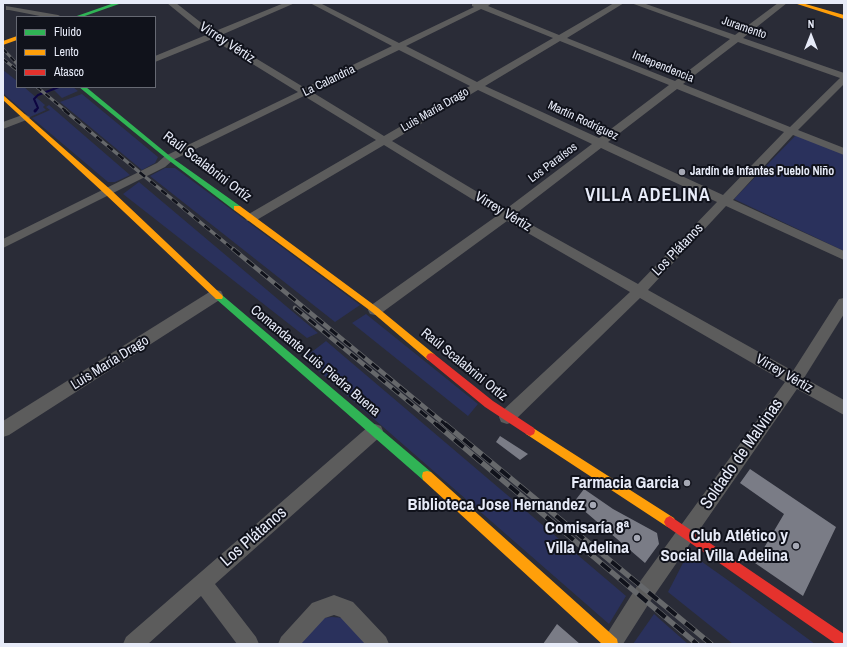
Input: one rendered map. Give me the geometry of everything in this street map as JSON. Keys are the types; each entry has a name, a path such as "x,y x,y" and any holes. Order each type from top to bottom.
{"street":[{"path":"79,16 118,3"},
{"name":"Virrey Vértiz","path":"171,3 211,35 506,215 844,408"},
{"path":"156,59 291,3"},
{"name":"Martín Rodríguez","path":"314,3 477,86 844,256"},
{"name":"Luis María Drago","path":"251,218 620,3"},
{"name":"Juramento","path":"635,3 844,76"},
{"name":"Los Paraísos","path":"375,310 506,215 783,3"},
{"path":"797,3 844,17"},
{"name":"La Calandria","path":"108,192 161,165 169,158 400,46 480,4"},
{"name":"Independencia","path":"480,4 674,85 844,152"},
{"path":"8,8 53,16"},
{"path":"7,17 26,11"},
{"path":"3,43 16,38"},
{"name":"Los Plátanos","path":"507,417 639,290 791,131 844,79"},
{"name":"Raúl Scalabrini Ortíz","path":"85,88 169,158 375,310 489,404 686,534 844,642"},
{"name":"Comandante Luis Piedra Buena","path":"3,97 108,192 216,295 422,471 612,644"},
{"path":"3,126 25,117"},
{"path":"3,244 108,192"},
{"name":"Luis María Drago","path":"3,430 216,295"},
{"name":"Soldado de Malvinas","path":"612,644 646,590 794,380 844,304"},
{"name":"Los Plátanos","path":"133,644 375,431"},
{"path":"203,583 249,644"},
{"path":"288,644 319,610 334,605 346,609 379,644"}],"shaded area":[{"path":"3,70 16,80 16,88 25,88 45,105 43,107 46,110 30,117 3,93"},
{"path":"52,88 74,88 78,91 62,98"},
{"path":"82,94 158,157 155,163 142,170 60,102"},
{"path":"49,105 130,175 115,182 108,182 32,118 50,110 46,107"},
{"path":"797,134 844,153 844,251 734,199"},
{"path":"165,168 175,168 360,305 335,322 150,176"},
{"path":"139,182 318,333 307,338 123,194"},
{"path":"366,314 478,404 468,416 352,323"},
{"path":"326,341 626,596 609,624 304,358"},
{"path":"698,559 815,644 733,644 668,592 683,563"},
{"path":"654,614 688,644 633,644"},
{"path":"322,618 345,618 368,644 297,644"}],"building":[{"path":"500,436 528,454 520,460 496,442"},
{"name":"Club Atlético y Social Villa Adelina","path":"750,469 836,527 803,596 755,563 784,514 740,483"},
{"name":"Comisaría 8ª Villa Adelina","path":"584,489 613,509 657,533 659,544 645,563 574,502"},
{"path":"557,624 580,644 543,644"}],"waterway":[{"path":"35,111 38,108 34,99 38,95 56,88"}],"railway":[{"path":"3,49 16,63"},
{"path":"3,59 16,69"},
{"path":"38,88 66,111"},
{"path":"64,110 234,250"},
{"path":"233,249 446,425"},
{"path":"295,308 437,425"},
{"path":"436,424 697,644"},
{"path":"445,424 711,644"}],"traffic: fast":[{"path":"80,16 119,3"},
{"path":"83,88 169,158 237,208"},
{"path":"219,297 427,476"}],"traffic: slow":[{"path":"797,3 844,17"},
{"path":"3,43 16,38"},
{"path":"3,97 108,192 219,297"},
{"path":"237,208 375,310 431,357"},
{"path":"530,431 670,522"},
{"path":"427,476 612,644"}],"traffic: jam":[{"path":"431,357 489,404 530,431"},
{"path":"670,522 844,642"}],"place":[{"name":"Jardín de Infantes Pueblo Niño","path":"682,172"},
{"name":"Farmacia Garcia","path":"687,483"},
{"name":"Biblioteca Jose Hernandez","path":"593,505"},
{"name":"Comisaría 8ª Villa Adelina","path":"637,538"},
{"name":"Club Atlético y Social Villa Adelina","path":"796,546"}],"district":[{"name":"VILLA ADELINA","path":"648,196"}]}
